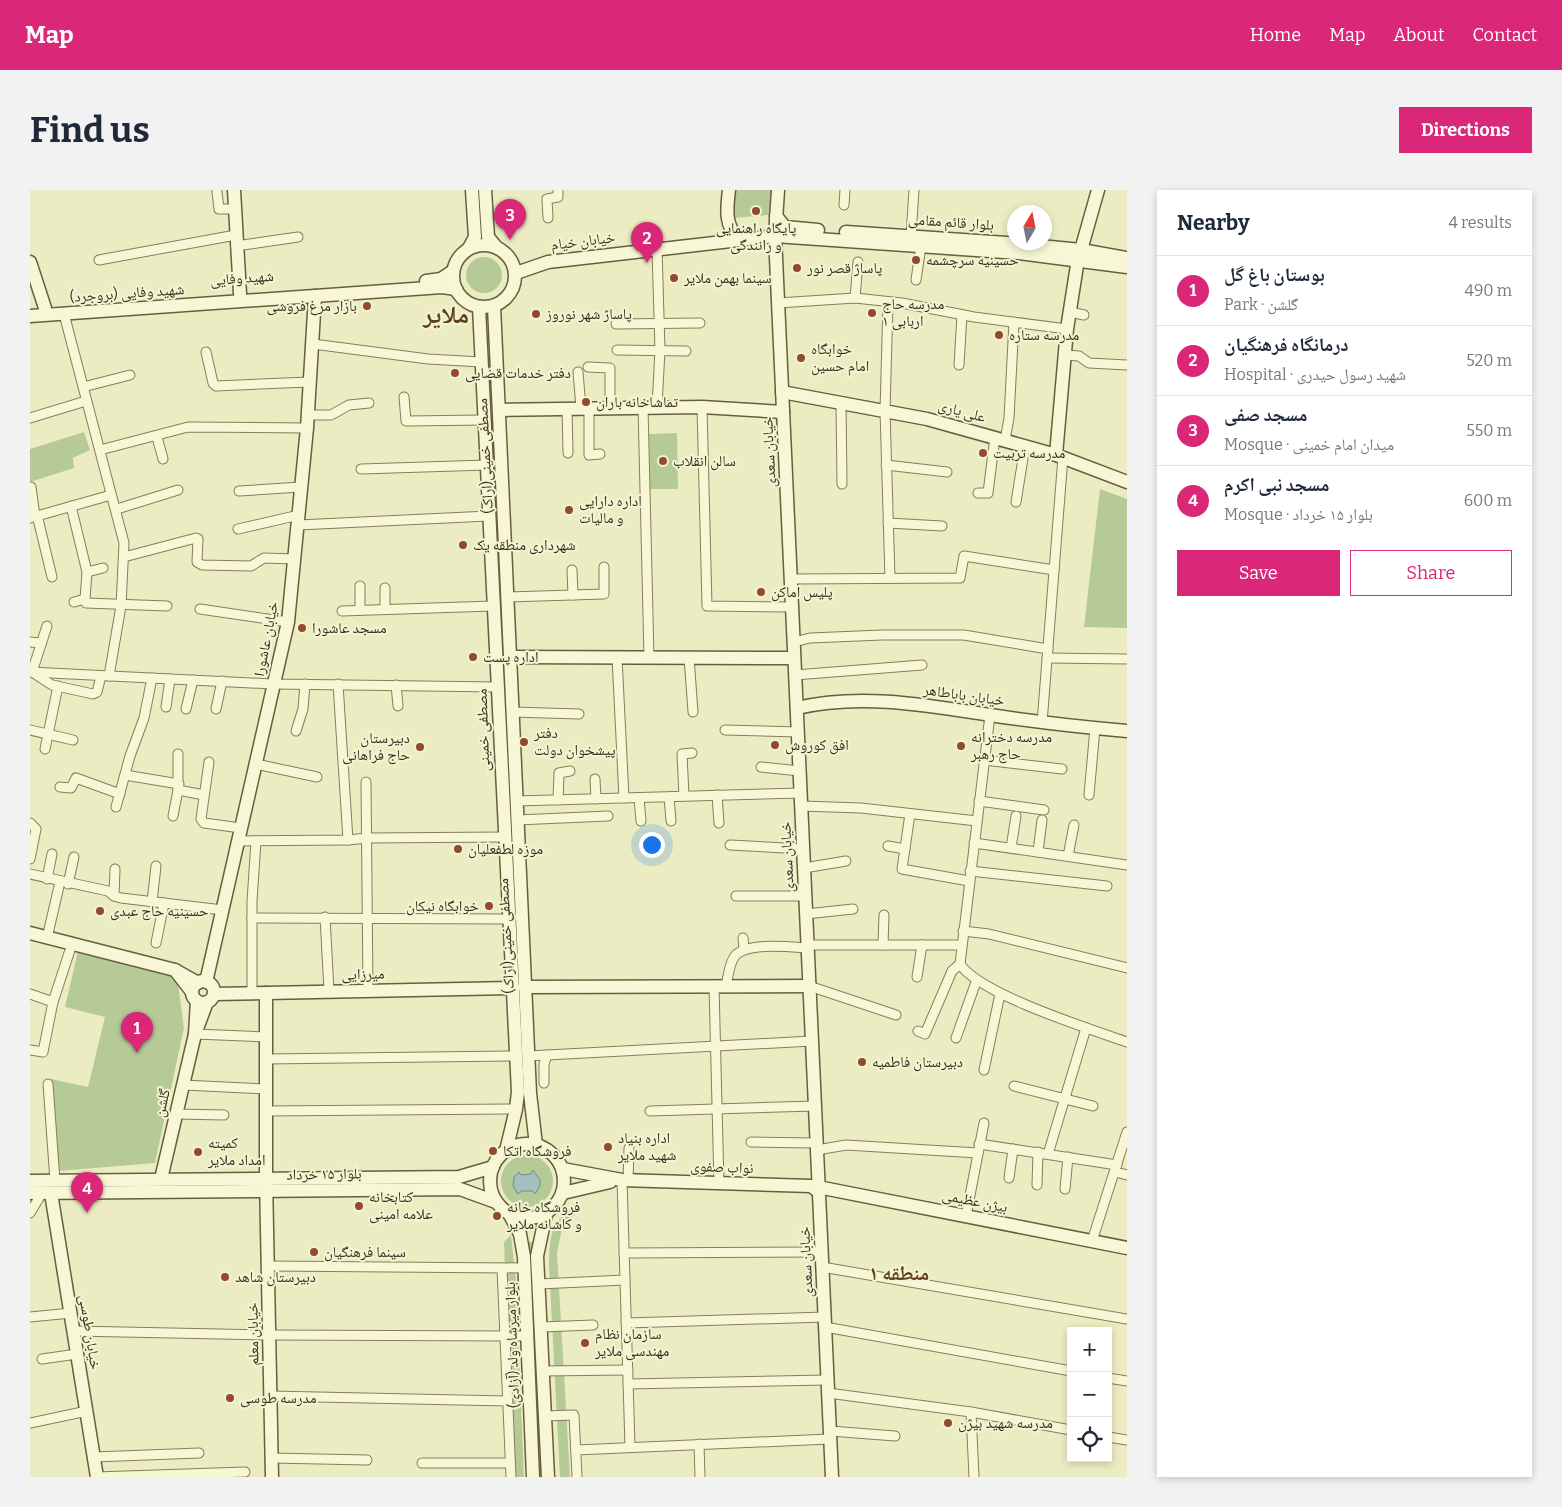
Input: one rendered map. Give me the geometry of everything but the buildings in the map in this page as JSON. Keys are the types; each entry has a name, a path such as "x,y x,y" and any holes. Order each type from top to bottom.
{"main road":[{"path":"234,190 240,294"},
{"path":"472,190 475,237 469,248 457,260 453,271 456,290 466,302 479,307 494,306 509,295 516,273 510,257 497,248 488,237 484,190"},
{"path":"729,190 728,223 731,233 766,243 776,253"},
{"name":"خیابان سعدی","path":"778,190 775,236 832,1477"},
{"path":"1060,456 1067,329 1080,255 1098,190"},
{"name":"بلوار قائم مقامی","path":"776,216 785,227 911,236 1080,255 1127,258"},
{"name":"خیابان خیام","path":"516,273 548,262 775,236"},
{"name":"بلوار قائم مقامی","path":"775,236 921,246 1004,247"},
{"path":"469,248 486,245 497,248"},
{"name":"بلوار قائم مقامی","path":"1080,255 1127,267"},
{"path":"30,262 46,308"},
{"name":"شهید وفایی","path":"30,308 441,279 453,271"},
{"path":"315,296 442,288 456,290"},
{"name":"شهید وفایی (بروجرد)","path":"30,316 315,296"},
{"name":"خیابان عاشورا","path":"202,992 223,910 288,622 307,421 315,296"},
{"name":"مصطفی خمینی(اراک)","path":"494,306 517,820 519,988 522,1056 536,1145"},
{"name":"مصطفی خمینی","path":"479,307 504,837 509,919 519,988"},
{"name":"علی یاری","path":"782,392 927,419 1060,456 1127,482"},
{"path":"499,410 702,407 783,412"},
{"path":"510,657 794,658"},
{"name":"خیابان باباطاهر","path":"797,708 824,702 864,701 944,707 1042,723 1127,731"},
{"path":"30,933 175,970 202,992"},
{"name":"میرزایی","path":"202,992 266,993 519,988 810,986"},
{"name":"گلشن","path":"161,1179 195,1034 202,992"},
{"name":"خیابان معلم","path":"266,993 266,1185 272,1477"},
{"path":"506,1151 516,1109 522,1056"},
{"path":"520,1144 536,1145 553,1154 563,1169 565,1181 563,1193 554,1208 546,1214 525,1218 510,1215 496,1202 491,1191 490,1179 493,1167 506,1151 520,1144"},
{"name":"بلوار ۱۵ خرداد","path":"30,1181 45,1190 266,1185 459,1176 493,1167"},
{"path":"563,1169 626,1180"},
{"name":"بلوار ۱۵ خرداد","path":"45,1190 161,1179 266,1185 460,1189 496,1202"},
{"path":"563,1193 587,1186 626,1180"},
{"name":"نواب صفوی","path":"626,1180 811,1186 819,1192"},
{"name":"بیژن عظیمی","path":"819,1192 823,1188 1127,1248"},
{"name":"خیابان طوسی","path":"45,1190 71,1314 97,1477"},
{"name":"بلوار میرشاه ولد (آزادی)","path":"546,1214 537,1256 548,1477"},
{"name":"بلوار میرشاه ولد (آزادی)","path":"510,1215 520,1234 524,1268 534,1477"}],"street":[{"path":"548,218 547,199 558,197 558,190"},
{"path":"844,205 845,190"},
{"path":"911,236 914,190"},
{"path":"217,192 219,208 234,209"},
{"path":"99,260 236,241 298,237"},
{"path":"916,280 921,246"},
{"path":"657,249 660,350 657,407"},
{"path":"855,298 858,262"},
{"path":"778,304 855,298 1067,329"},
{"path":"888,302 885,411 890,578"},
{"path":"1070,312 1084,315"},
{"path":"31,672 58,686 96,694 105,676 121,606 124,557 116,509 64,314"},
{"path":"959,366 962,315"},
{"path":"978,493 988,493 1000,439 1009,418 1014,322"},
{"path":"616,324 700,323"},
{"path":"313,344 428,358 481,362"},
{"path":"617,350 686,351"},
{"path":"206,352 213,383 216,386 310,382"},
{"path":"1065,355 1079,356 1090,363 1127,365"},
{"path":"588,367 610,368 610,407"},
{"path":"578,372 585,408 589,455 600,454"},
{"path":"83,387 130,376"},
{"path":"404,397 406,421 484,420"},
{"path":"30,418 86,401"},
{"path":"841,402 842,484"},
{"path":"100,450 157,437 188,427 307,421 331,415 348,405 370,403"},
{"path":"643,407 650,657"},
{"path":"702,407 707,606 792,608"},
{"path":"567,408 568,452"},
{"path":"157,437 162,459"},
{"path":"1016,502 1025,446"},
{"path":"1042,723 1054,570 1060,456"},
{"path":"362,469 486,465"},
{"path":"886,465 947,472"},
{"path":"31,487 34,516 52,577"},
{"path":"239,491 301,487"},
{"path":"116,509 178,490"},
{"path":"34,516 111,494"},
{"path":"71,506 87,572 84,599"},
{"path":"238,529 298,520 489,516"},
{"path":"888,523 942,526"},
{"path":"124,557 196,538 198,539 197,562 202,565 250,566 263,559 294,559"},
{"path":"791,579 960,578 964,556 1054,570"},
{"path":"507,597 604,594 604,567"},
{"path":"87,572 103,568"},
{"path":"572,570 573,595"},
{"path":"360,586 360,610"},
{"path":"384,588 386,609"},
{"path":"84,599 89,604 167,606"},
{"path":"74,602 84,599"},
{"path":"342,611 493,606"},
{"path":"200,609 288,622"},
{"path":"31,672 48,626"},
{"path":"794,642 810,638 882,635 964,635 1048,653 1127,659"},
{"path":"30,642 41,643"},
{"path":"617,657 624,798"},
{"path":"689,657 693,712"},
{"path":"795,675 922,665"},
{"path":"31,672 274,684 498,686"},
{"path":"116,807 144,718 152,678"},
{"path":"166,707 170,679"},
{"path":"186,709 193,680"},
{"path":"216,709 222,681"},
{"path":"296,731 303,709 305,684"},
{"path":"338,684 348,840"},
{"path":"396,685 398,706"},
{"path":"45,749 58,686"},
{"path":"512,712 579,714"},
{"path":"918,1032 925,1034 952,972 960,964 962,931 990,715"},
{"path":"1089,795 1095,728"},
{"path":"30,730 73,740"},
{"path":"725,730 798,732"},
{"path":"684,796 682,754 692,753"},
{"path":"172,816 178,787 178,754"},
{"path":"984,760 1062,769"},
{"path":"209,762 202,822 256,841 504,837"},
{"path":"256,764 317,777"},
{"path":"761,767 800,771"},
{"path":"558,800 559,773 570,771"},
{"path":"125,775 204,795"},
{"path":"60,787 71,788 76,778 120,794"},
{"path":"595,779 596,799"},
{"path":"366,782 368,991"},
{"path":"516,801 801,793"},
{"path":"717,795 718,823"},
{"path":"670,797 671,821"},
{"path":"639,798 641,821"},
{"path":"979,801 1044,810"},
{"path":"801,806 861,808 977,821"},
{"path":"910,814 902,869 969,881"},
{"path":"517,820 608,816"},
{"path":"1011,848 1016,816"},
{"path":"1038,852 1042,820"},
{"path":"30,823 36,829 30,859"},
{"path":"1068,856 1074,825"},
{"path":"252,993 252,918 256,841"},
{"path":"974,843 1127,865"},
{"path":"730,845 803,849"},
{"path":"888,846 905,849"},
{"path":"47,879 52,854"},
{"path":"47,938 74,857"},
{"path":"804,868 846,861"},
{"path":"152,902 156,866"},
{"path":"114,896 115,869"},
{"path":"970,871 1107,886"},
{"path":"30,874 64,883 108,891 114,896 164,904 223,910"},
{"path":"736,896 805,896"},
{"path":"156,942 164,904"},
{"path":"806,914 853,909"},
{"path":"884,915 884,945"},
{"path":"324,917 328,992"},
{"path":"252,918 509,919"},
{"path":"962,931 989,934 1127,968"},
{"path":"743,938 744,949"},
{"path":"30,1050 43,1052 53,1002 72,944"},
{"path":"917,977 922,945"},
{"path":"719,1184 716,1046 720,986 734,958 744,949 783,946 961,945"},
{"path":"960,964 976,982 1000,994 1127,1042"},
{"path":"956,1038 976,982"},
{"path":"810,986 896,1015"},
{"path":"30,994 53,1002"},
{"path":"984,1070 1000,994"},
{"path":"1037,1185 1043,1153 1065,1098 1086,1028"},
{"path":"195,1034 266,1037"},
{"path":"266,1059 522,1056 812,1041"},
{"path":"544,1083 544,1064 547,1055"},
{"path":"30,1213 45,1190 48,1084"},
{"path":"183,1085 266,1089"},
{"path":"1014,1086 1092,1106"},
{"path":"650,1111 815,1106"},
{"path":"266,1111 516,1109"},
{"path":"176,1114 224,1115"},
{"path":"966,1216 984,1123"},
{"path":"1092,1241 1126,1136"},
{"path":"751,1142 817,1146 1014,1149 1068,1157 1116,1168 1127,1175"},
{"path":"629,1148 624,1253 630,1448"},
{"path":"1009,1178 1014,1149"},
{"path":"1065,1189 1068,1157"},
{"path":"624,1253 822,1252"},
{"path":"268,1266 524,1268"},
{"path":"822,1267 1127,1319"},
{"path":"502,1268 511,1477"},
{"path":"539,1284 625,1280"},
{"path":"30,1316 71,1314"},
{"path":"626,1323 825,1322 1067,1370"},
{"path":"541,1327 593,1325"},
{"path":"74,1331 269,1335 527,1336"},
{"path":"42,1359 77,1354"},
{"path":"543,1371 628,1370"},
{"path":"1112,1379 1127,1381"},
{"path":"628,1384 828,1386 1067,1429"},
{"path":"270,1396 507,1400"},
{"path":"30,1423 87,1411"},
{"path":"971,1412 974,1477"},
{"path":"545,1416 574,1415 577,1477"},
{"path":"576,1450 830,1435 895,1436"},
{"path":"1112,1438 1127,1440"},
{"path":"699,1444 700,1477"},
{"path":"94,1457 199,1453"},
{"path":"271,1458 367,1460"},
{"path":"422,1463 510,1463"},
{"path":"97,1477 245,1472"}],"green space":[{"path":"734,190 772,190 769,215 733,218"},
{"path":"484,257 496,263 502,275 496,287 484,293 472,287 466,275 472,263"},
{"path":"84,432 90,450 73,458 74,468 30,482 30,449"},
{"name":"سالن انقلاب","path":"677,433 678,489 650,489 649,434"},
{"path":"1100,489 1127,499 1127,628 1084,627"},
{"path":"78,951 170,974 178,984 184,1028 155,1163 58,1171 51,1079 88,1087 105,1017 65,1007"},
{"path":"527,1155 537,1157 545,1163 551,1171 553,1181 551,1191 545,1199 537,1205 527,1207 517,1205 509,1199 503,1191 501,1181 503,1171 509,1163 517,1157"},
{"path":"573,1204 578,1211 562,1228 557,1253 570,1477 560,1477 549,1254 551,1238 556,1225"},
{"path":"511,1235 516,1281 524,1477 513,1477 504,1242"},
{"path":"526,1242 533,1242 545,1477 539,1477"}],"water":[{"path":"533,1170 540,1180 540,1186 535,1194 532,1191 522,1191 518,1194 513,1186 514,1177 519,1172 521,1175 531,1174"}],"place":[{"name":"پایگاه راهنمایی و رانندگی","path":"756,211"},
{"name":"مسجد صفی","path":"510,240"},
{"name":"حسینیه سرچشمه","path":"916,260"},
{"name":"درمانگاه فرهنگیان","path":"647,263"},
{"name":"پاساژ قصر نور","path":"797,268"},
{"name":"سینما بهمن ملایر","path":"674,278"},
{"name":"بازار مرغ فروشی","path":"367,306"},
{"name":"مدرسه حاج اربابی ۱","path":"872,313"},
{"name":"پاساژ شهر نوروز","path":"536,314"},
{"name":"مدرسه ستاره","path":"999,335"},
{"name":"خوابگاه امام حسین","path":"801,358"},
{"name":"دفتر خدمات قضایی","path":"455,373"},
{"name":"تماشاخانه باران","path":"586,402"},
{"name":"مدرسه تربیت","path":"983,453"},
{"name":"سالن انقلاب","path":"663,461"},
{"name":"اداره دارایی و مالیات","path":"569,510"},
{"name":"شهرداری منطقه یک","path":"463,545"},
{"name":"پلیس اماکن","path":"761,592"},
{"name":"مسجد عاشورا","path":"302,628"},
{"name":"اداره پست","path":"473,657"},
{"name":"دفتر پیشخوان دولت","path":"524,742"},
{"name":"افق کوروش","path":"775,745"},
{"name":"مدرسه دخترانه حاج رهبر","path":"961,746"},
{"name":"دبیرستان حاج فراهانی","path":"420,747"},
{"name":"موزه لطفعلیان","path":"458,849"},
{"name":"خوابگاه نیکان","path":"489,906"},
{"name":"حسینیه حاج عبدی","path":"100,911"},
{"name":"بوستان باغ گل","path":"137,1053"},
{"name":"دبیرستان فاطمیه","path":"862,1062"},
{"name":"اداره بنیاد شهید ملایر","path":"608,1147"},
{"name":"فروشگاه اتکا","path":"493,1151"},
{"name":"کمیته امداد ملایر","path":"198,1152"},
{"name":"کتابخانه علامه امینی","path":"359,1206"},
{"name":"مسجد نبی اکرم","path":"87,1213"},
{"name":"فروشگاه خانه و کاشانه ملایر","path":"497,1216"},
{"name":"سینما فرهنگیان","path":"314,1252"},
{"name":"دبیرستان شاهد","path":"225,1277"},
{"name":"سازمان نظام مهندسی ملایر","path":"585,1343"},
{"name":"مدرسه طوسی","path":"230,1398"},
{"name":"مدرسه شهید بیژن","path":"948,1423"}],"district":[{"name":"ملایر","path":"446,314"},
{"name":"منطقه ۱","path":"899,1273"}]}
